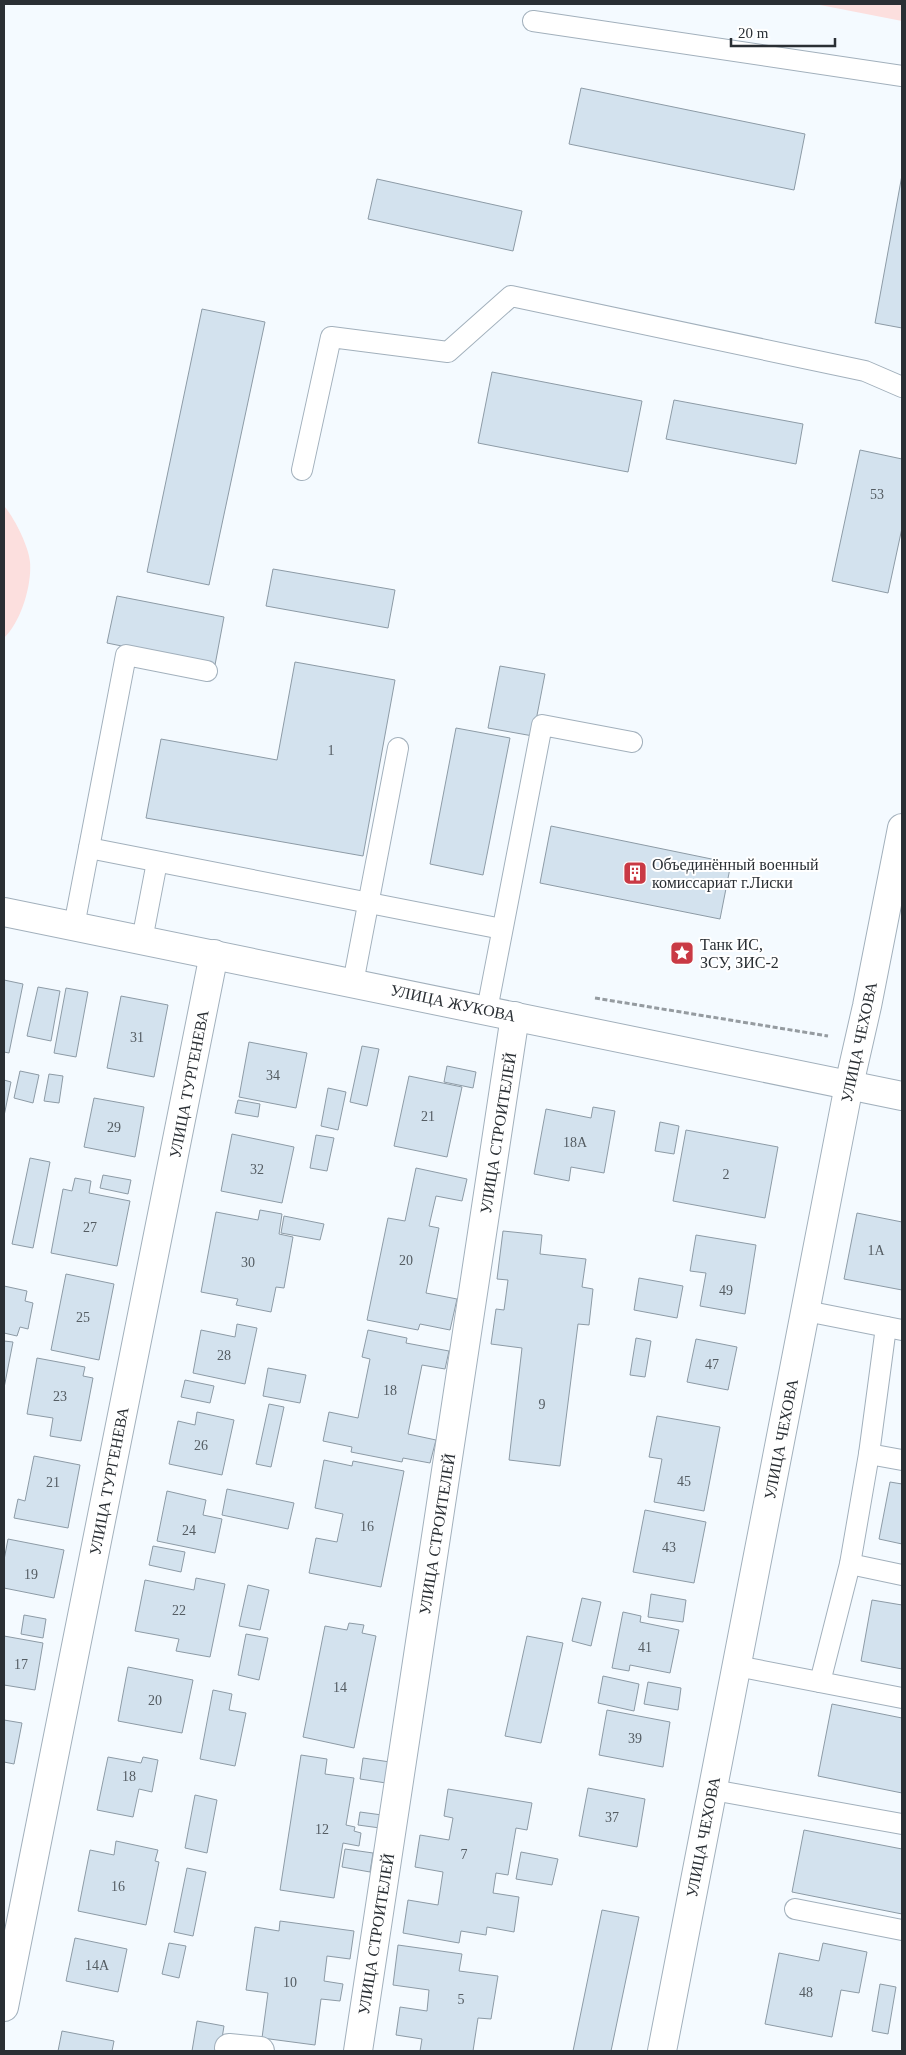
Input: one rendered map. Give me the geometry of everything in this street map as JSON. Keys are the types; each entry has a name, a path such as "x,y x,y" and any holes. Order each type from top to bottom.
{"street":[{"name":"УЛИЦА ЧЕХОВА","path":"662,2051 849,1085 867,1006 902,828"},
{"name":"УЛИЦА ЖУКОВА","path":"4,912 902,1096"},
{"name":"УЛИЦА ТУРГЕНЕВА","path":"4,2007 214,954"},
{"name":"УЛИЦА СТРОИТЕЛЕЙ","path":"358,2051 516,1016"},
{"path":"229,2048 260,2051"}],"lane":[{"path":"532,21 902,76"},
{"path":"302,470 332,336 448,352 511,296 865,371 902,387"},
{"path":"74,926 126,655 207,671"},
{"path":"486,1010 542,725 632,742"},
{"path":"353,983 398,748"},
{"path":"89,848 502,929"},
{"path":"142,940 157,862"},
{"path":"806,1311 894,1328 850,1564 820,1682"},
{"path":"869,1454 902,1460"},
{"path":"850,1564 902,1575"},
{"path":"736,1666 902,1698"},
{"path":"712,1790 902,1824"},
{"path":"795,1909 902,1930"}],"shaded area":[{"path":"815,4 902,4 902,21"},
{"path":"4,506 24,541 29,556 30,571 24,603 16,623 4,638"}],"building":[{"path":"581,88 805,134 794,190 569,144"},
{"path":"902,175 902,328 875,323"},
{"path":"377,179 522,211 513,251 368,219"},
{"path":"202,309 265,322 209,585 147,572"},
{"path":"492,372 642,401 628,472 478,443"},
{"path":"674,400 803,424 796,464 666,439"},
{"path":"860,450 902,459 902,528 888,593 832,581"},
{"path":"273,569 395,590 388,628 266,606"},
{"path":"117,596 224,617 215,665 107,643"},
{"path":"295,662 395,680 363,856 146,818 161,739 277,760"},
{"path":"500,666 545,674 533,736 488,728"},
{"path":"456,728 510,738 483,875 430,864"},
{"name":"Объединённый военный комиссариат г.Лиски","path":"551,826 731,863 720,919 540,883"},
{"path":"4,980 23,984 9,1053 4,1052"},
{"path":"38,987 60,991 51,1041 27,1036"},
{"path":"66,988 88,992 76,1057 54,1053"},
{"path":"121,996 168,1005 154,1077 107,1068"},
{"path":"249,1042 307,1053 296,1108 239,1097"},
{"path":"362,1046 379,1049 367,1106 350,1102"},
{"path":"447,1066 476,1072 473,1088 444,1082"},
{"path":"20,1071 39,1075 33,1103 14,1098"},
{"path":"49,1074 63,1076 59,1103 44,1101"},
{"path":"409,1076 462,1087 447,1157 394,1146"},
{"path":"4,1080 11,1082 4,1116"},
{"path":"328,1088 346,1092 338,1130 321,1126"},
{"path":"94,1098 144,1107 135,1157 84,1147"},
{"path":"238,1100 260,1104 258,1117 235,1113"},
{"path":"593,1107 615,1111 604,1173 571,1167 569,1181 534,1174 546,1109 591,1118"},
{"path":"660,1122 679,1126 674,1154 655,1151"},
{"path":"686,1130 778,1147 765,1218 673,1201"},
{"path":"232,1134 294,1147 282,1203 221,1191"},
{"path":"316,1135 334,1138 327,1171 310,1168"},
{"path":"30,1158 50,1162 33,1248 12,1244"},
{"path":"416,1168 467,1179 462,1201 436,1196 429,1226 439,1228 426,1293 457,1299 450,1330 420,1324 418,1330 367,1320 388,1218 405,1221"},
{"path":"103,1175 131,1180 128,1194 100,1188"},
{"path":"75,1178 91,1181 89,1193 130,1201 117,1266 51,1253 63,1189 72,1191"},
{"path":"260,1210 282,1214 279,1234 293,1237 284,1288 276,1287 271,1312 236,1305 238,1299 201,1292 216,1212 258,1220"},
{"path":"857,1213 902,1222 902,1290 844,1279"},
{"path":"284,1216 324,1224 320,1240 281,1233"},
{"path":"503,1231 542,1235 540,1254 586,1259 582,1287 593,1289 589,1325 578,1324 560,1466 509,1460 522,1348 491,1344 496,1309 504,1310 508,1280 497,1279"},
{"path":"696,1235 756,1245 745,1314 700,1306 706,1273 690,1271"},
{"path":"66,1274 114,1284 99,1360 51,1350"},
{"path":"639,1278 683,1286 677,1318 634,1310"},
{"path":"4,1286 27,1291 25,1301 33,1303 28,1329 20,1327 17,1336 4,1333"},
{"path":"237,1324 257,1328 245,1384 193,1373 201,1330 235,1337"},
{"path":"368,1330 407,1338 406,1343 449,1351 445,1369 422,1365 408,1434 436,1440 430,1463 403,1458 402,1462 351,1452 352,1447 323,1441 329,1412 358,1418 370,1359 362,1357"},
{"path":"636,1338 651,1341 645,1377 630,1375"},
{"path":"696,1339 737,1347 728,1390 687,1382"},
{"path":"4,1341 13,1342 4,1388"},
{"path":"37,1358 85,1367 83,1376 93,1378 81,1441 50,1436 53,1418 27,1414"},
{"path":"268,1368 306,1375 300,1403 263,1396"},
{"path":"185,1380 214,1386 210,1403 181,1397"},
{"path":"269,1404 284,1407 271,1467 256,1464"},
{"path":"197,1412 234,1420 222,1475 169,1464 178,1421 195,1425"},
{"path":"657,1416 720,1427 704,1511 654,1502 662,1459 649,1457"},
{"path":"34,1456 80,1465 68,1528 14,1518 18,1499 25,1501"},
{"path":"324,1460 352,1466 353,1461 404,1471 381,1587 309,1573 316,1538 337,1542 343,1514 315,1508"},
{"path":"890,1482 902,1484 902,1544 879,1539"},
{"path":"227,1489 294,1503 288,1529 222,1515"},
{"path":"167,1491 206,1500 203,1515 222,1519 215,1553 157,1541"},
{"path":"645,1510 706,1522 694,1583 633,1572"},
{"path":"8,1539 64,1550 54,1598 4,1588 4,1560"},
{"path":"153,1546 185,1552 181,1572 149,1565"},
{"path":"196,1578 225,1584 210,1657 176,1651 179,1639 135,1631 145,1580 194,1590"},
{"path":"248,1585 269,1590 260,1630 239,1626"},
{"path":"651,1594 686,1600 683,1622 648,1617"},
{"path":"582,1598 601,1602 591,1646 572,1641"},
{"path":"872,1600 902,1605 902,1669 861,1661"},
{"path":"623,1612 641,1616 640,1622 679,1630 670,1673 630,1665 629,1671 612,1668"},
{"path":"24,1615 46,1619 43,1638 21,1634"},
{"path":"349,1623 364,1625 362,1633 376,1636 354,1748 303,1737 325,1626 347,1630"},
{"path":"246,1634 268,1638 259,1680 238,1675"},
{"path":"4,1636 43,1643 35,1690 4,1685"},
{"path":"527,1636 563,1643 541,1743 505,1736"},
{"path":"128,1667 193,1680 182,1733 118,1721"},
{"path":"603,1676 639,1684 634,1711 598,1703"},
{"path":"648,1682 681,1688 678,1710 644,1704"},
{"path":"213,1690 232,1694 229,1710 246,1713 235,1766 200,1759"},
{"path":"832,1704 902,1718 902,1793 818,1776"},
{"path":"607,1710 670,1722 663,1767 599,1755"},
{"path":"4,1720 22,1723 14,1764 4,1762"},
{"path":"301,1755 327,1759 325,1774 354,1778 346,1825 355,1827 354,1831 361,1833 359,1846 343,1843 334,1898 280,1890"},
{"path":"108,1757 141,1763 143,1757 158,1760 152,1792 139,1789 133,1817 97,1810"},
{"path":"363,1758 390,1762 386,1783 360,1779"},
{"path":"588,1788 645,1799 637,1847 579,1836"},
{"path":"448,1789 532,1803 527,1830 516,1828 508,1875 496,1873 493,1893 519,1897 514,1932 487,1927 486,1935 461,1931 459,1943 403,1933 408,1900 438,1905 443,1872 415,1867 420,1835 449,1840 453,1818 444,1816"},
{"path":"195,1795 217,1800 207,1853 185,1848"},
{"path":"360,1812 382,1815 380,1828 358,1825"},
{"path":"804,1830 902,1849 902,1914 792,1892"},
{"path":"116,1841 158,1850 155,1861 159,1862 146,1925 78,1911 90,1850 114,1855"},
{"path":"345,1849 373,1853 370,1872 342,1867"},
{"path":"521,1852 558,1859 552,1885 516,1879"},
{"path":"187,1868 206,1872 193,1936 174,1932"},
{"path":"602,1910 639,1917 611,2051 573,2051"},
{"path":"280,1921 354,1931 350,1959 327,1956 324,1981 343,1984 340,2001 321,1999 315,2045 262,2038 268,1993 246,1990 255,1927 279,1931"},
{"path":"75,1938 127,1949 118,1992 66,1981"},
{"path":"169,1943 186,1946 179,1978 162,1974"},
{"path":"823,1943 867,1952 859,1993 841,1990 832,2037 765,2024 779,1953 819,1961"},
{"path":"398,1945 462,1954 459,1971 498,1976 491,2019 478,2018 473,2051 420,2051 422,2039 396,2035 400,2007 427,2011 429,1990 393,1985"},
{"path":"880,1984 896,1987 888,2034 872,2031"},
{"path":"197,2021 224,2026 220,2051 192,2051"},
{"path":"62,2031 114,2041 112,2051 58,2051"}],"place":[{"name":"Объединённый военный комиссариат г.Лиски","path":"635,873"},
{"name":"Танк ИС, ЗСУ, ЗИС-2","path":"682,953"}]}
